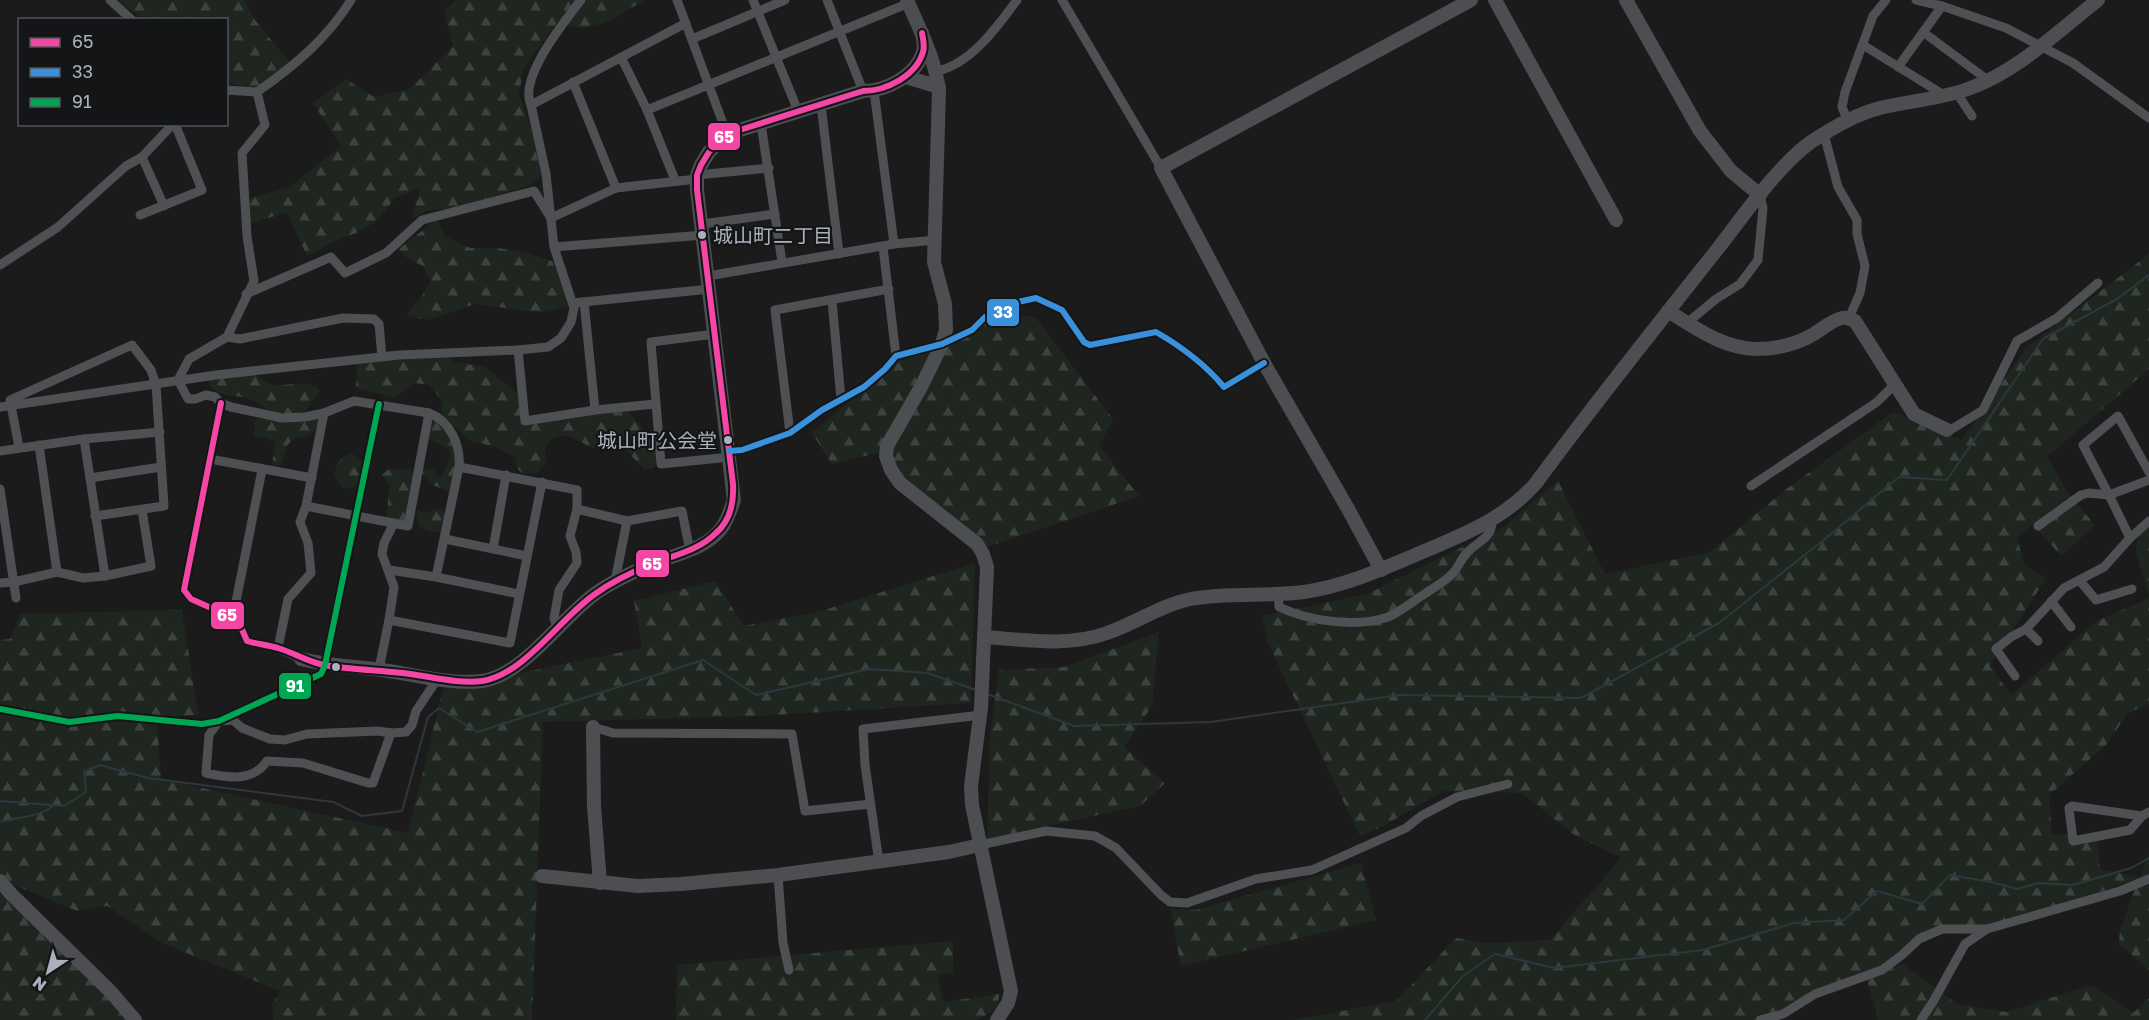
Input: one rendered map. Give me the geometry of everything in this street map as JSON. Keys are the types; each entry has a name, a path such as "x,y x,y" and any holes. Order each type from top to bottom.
{"street":[{"path":"110,0 130,18"},
{"path":"228,90 257,92 295,66 323,37 351,0"},
{"path":"0,407 178,380 382,357 548,347 561,338 571,322 574,308 554,247 546,174 528,99 528,89 547,46 581,0"},
{"path":"677,0 727,134"},
{"path":"753,0 774,57 798,111"},
{"path":"692,39 785,0"},
{"path":"827,0 868,91 894,244"},
{"path":"937,71 948,69 974,49 994,31 1017,0"},
{"path":"1062,0 1161,168 1264,363 1381,570"},
{"path":"1161,168 1471,0"},
{"path":"1495,0 1616,220"},
{"path":"1626,0 1700,131 1731,171 1760,195 1763,208 1758,260 1740,284 1716,299 1687,323"},
{"path":"1848,121 1842,107 1845,92 1873,16 1886,0"},
{"path":"1916,0 1942,6 2006,28 2073,63 2149,118"},
{"path":"985,637 1072,641 1108,632 1188,600 1210,596 1278,594 1331,587 1381,570 1492,519 1525,495 1536,483 1668,311 1760,195 1797,153 1824,134 1880,108 1950,94 1989,81 2020,63 2098,0"},
{"path":"647,110 908,2 937,71 939,87 934,262 945,304 946,321 942,344 921,387 891,437 886,456 891,470 900,483 977,544 987,567 981,711 971,786 972,806 1011,992 1006,1008 997,1020"},
{"path":"1898,67 1942,6"},
{"path":"531,105 686,23"},
{"path":"1923,32 1989,81"},
{"path":"220,403 184,590 190,599 233,617 238,621 247,641 279,648 301,659 325,665 379,669 465,681 482,681 497,677 516,667 581,604 615,581 690,551 723,527 729,515 734,500 697,177 709,152 727,134 868,91 906,77 919,62 923,53 922,33"},
{"path":"1863,45 1898,67 1950,94 1972,116"},
{"path":"621,57 647,110 675,180"},
{"path":"906,77 939,87"},
{"path":"573,82 616,188"},
{"path":"178,380 189,359 227,337 254,280 247,236 242,153 266,125 257,92"},
{"path":"821,105 839,254"},
{"path":"761,124 782,262"},
{"path":"0,266 58,226 126,166 142,157 172,126"},
{"path":"140,215 202,190 175,126"},
{"path":"1824,134 1838,187 1857,220 1857,234 1865,267 1860,293 1849,318"},
{"path":"142,157 164,206"},
{"path":"551,218 616,188 769,168"},
{"path":"246,294 331,257 345,273 386,253 422,220 519,194 534,191 551,218"},
{"path":"554,247 703,230 775,214"},
{"path":"573,303 709,283 782,262 894,244 935,240"},
{"path":"883,247 896,356"},
{"path":"1668,311 1721,342 1755,349 1792,344 1839,319 1849,318 1855,321 1914,414 1947,430 1983,410 2017,341 2057,318 2098,283"},
{"path":"790,433 775,310 889,289"},
{"path":"715,334 651,342 661,464 729,454 790,433 841,399 864,387 896,356 942,344 972,330 986,317 1010,311 1018,302 1036,298 1062,310 1084,342 1090,345 1156,332 1182,347 1210,371 1224,387 1264,363"},
{"path":"832,301 841,399"},
{"path":"584,302 595,410"},
{"path":"227,337 240,339 343,318 374,319 379,324 382,357"},
{"path":"19,447 10,400 132,345 151,370 156,385 164,506 95,516"},
{"path":"518,350 525,421 595,410 655,404"},
{"path":"178,380 188,399 206,395 215,397 220,403 282,418 324,413 354,401 429,413 438,417 452,432 460,456 436,577"},
{"path":"1751,486 1877,402 1895,384"},
{"path":"379,404 325,665 321,674 219,721 209,735 206,773 240,778 263,768 267,761 303,763 373,783 392,733"},
{"path":"279,648 288,599 311,573 308,543 300,522 306,506 324,413"},
{"path":"306,506 408,526 429,413"},
{"path":"2130,537 2083,445 2118,416 2149,472"},
{"path":"0,451 84,439 160,432"},
{"path":"84,439 105,576"},
{"path":"39,445 57,572"},
{"path":"210,459 312,478"},
{"path":"90,478 160,467"},
{"path":"459,467 577,490 576,509 570,536 577,563 559,590 554,618 557,627"},
{"path":"233,617 262,470"},
{"path":"493,549 506,475"},
{"path":"2038,526 2081,495 2089,493 2109,495 2149,480"},
{"path":"389,620 510,643 542,482"},
{"path":"0,489 16,598"},
{"path":"576,509 627,521 682,511 690,551"},
{"path":"0,583 57,572 83,578 105,576 152,566 142,510"},
{"path":"1278,594 1280,607 1312,619 1348,621 1385,617 1443,582 1452,574 1473,547 1493,529 1492,519"},
{"path":"615,581 627,521"},
{"path":"2015,676 1996,649 2026,629 2064,588 2104,567 2130,537 2149,521"},
{"path":"379,669 394,587 382,554 384,543 394,523"},
{"path":"445,539 527,556"},
{"path":"389,570 519,594"},
{"path":"2080,581 2097,600 2132,589"},
{"path":"2051,601 2071,627"},
{"path":"2026,629 2037,640"},
{"path":"0,709 69,723 117,716 202,723 233,720 242,728 270,739 285,740 307,734 378,731 392,733 406,732 412,725 416,711 438,678"},
{"path":"879,861 865,765 863,729 981,711"},
{"path":"600,883 594,815 593,727 613,733 792,734 804,811 871,804"},
{"path":"542,876 638,886 778,875 949,852 1046,831 1095,836 1116,848 1170,902 1187,903 1256,879 1312,870 1406,828 1420,816 1457,797 1508,784"},
{"path":"2072,806 2146,814 2130,830 2073,841 2069,808 2072,806"},
{"path":"778,875 783,943 789,970"},
{"path":"1760,1020 1784,1014 1815,994 1882,970 1919,939 1939,931 1987,929 2120,891 2149,879"},
{"path":"0,881 110,991 135,1020"},
{"path":"1921,1020 1965,944 1987,929"}],"green space":[{"path":"119,0 244,0 255,20 291,64 257,92 228,82 228,18 142,18"},
{"path":"456,0 645,0 605,23 583,28 556,24 524,67 519,94 533,135 541,176 531,185 459,207 426,211 412,219 420,188 395,198 377,221 307,256 287,212 246,225 244,200 290,187 341,146 313,103 346,79 374,97 410,89 453,46 444,11"},
{"path":"437,219 445,236 470,248 498,248 527,253 552,261 563,284 567,306 553,311 536,312 475,304 427,320 406,315 430,282 423,266 407,258 399,249"},
{"path":"2149,254 2149,369 2047,457 2070,496 2095,525 2061,556 2033,524 2017,538 2025,566 2046,578 1990,666 2011,695 2097,621 2149,598 2149,704 2128,713 2106,745 2049,795 2052,834 2097,836 2100,869 2140,877 2149,854 2149,970 2119,944 2120,930 2139,878 1979,934 1939,931 1872,974 1903,964 1957,1004 2006,1012 2092,985 2133,1013 2149,998 2149,1020 1878,1020 1866,976 1780,1013 1755,1020 1293,1020 1396,1001 1456,938 1488,943 1550,940 1621,858 1573,834 1522,793 1443,791 1385,825 1360,836 1268,643 1262,616 1367,594 1505,526 1558,481 1605,574 1710,552 1785,490 1893,412 1962,440 2026,348"},
{"path":"992,308 1036,318 1113,419 1099,446 1139,496 987,547 914,487 882,452 832,464 812,433 899,360 947,348"},
{"path":"444,353 455,362 485,367 518,394 522,424 581,413 629,412 660,451 655,467 644,469 624,448 613,442 593,448 567,435 551,438 545,448 546,462 538,473 522,473 517,468 515,457 493,446 470,441 441,414 442,400 429,385 415,383 395,398 356,388 357,360"},
{"path":"253,371 268,383 275,385 307,384 316,386 320,391 305,412 297,415 323,417 321,422 312,433 293,439 287,446 280,466 272,464 276,442 254,436 258,414 272,414 252,400 222,394 212,388 209,382 216,375"},
{"path":"434,419 452,436 458,450 453,489 448,491 430,484 421,469 433,469 436,475 441,477 447,465 450,450 429,439 428,430"},
{"path":"348,454 353,454 364,463 362,474 352,488 341,487 334,473 338,462"},
{"path":"389,469 411,469 416,476 405,523 387,518 389,484 382,475"},
{"path":"440,508 446,514 445,528 432,532 420,527 416,515 417,510 430,513"},
{"path":"2149,517 2149,594 2136,551 2138,530"},
{"path":"975,563 971,703 757,716 543,722 532,1020 273,1020 272,1004 280,991 162,943 107,906 77,911 0,879 0,640 10,639 20,614 182,610 198,715 157,717 161,779 408,833 443,689 642,648 634,601 715,581 744,626 821,611"},
{"path":"1159,632 1152,706 1124,747 1165,783 1140,806 987,839 990,734 999,670 1064,667"},
{"path":"1361,863 1376,920 1181,966 1170,908 1196,910"},
{"path":"0,892 4,894 133,1020 0,1020"},
{"path":"953,941 953,973 937,975 944,1002 999,994 998,1008 977,1020 676,1020 677,965"}],"waterway":[{"path":"987,694 1074,726 1211,722 1400,695 1581,698 1719,623 1899,477 1947,480 2043,339 2117,299 2149,275"},
{"path":"0,801 64,806 86,792 84,772 100,765 148,778 333,802 362,816 402,811 428,717 439,708 477,732 703,660 756,695 869,669 928,673 976,690"},
{"path":"0,822 35,815 53,806"},
{"path":"1425,1020 1463,976 1495,954 1554,968 1703,950 1794,923 1844,920 1877,891 1922,904 1950,875 2017,889 2039,883 2073,885 2131,868 2149,858"}],"transit line":[{"name":"65","path":"221,403 184,590 191,599 238,620 247,641 278,648 318,664 464,682 497,677 527,657 595,594 630,574 702,544 721,528 728,517 732,504 733,484 697,190 697,175 709,152 727,134 863,91 881,88 899,80 907,75 919,61 924,47 922,33"},
{"name":"33","path":"729,451 742,450 790,433 822,410 864,387 896,356 942,344 972,330 985,317 1010,311 1018,302 1036,298 1062,310 1084,342 1090,345 1156,332 1192,356 1224,387 1264,363"},
{"name":"91","path":"0,709 69,722 118,716 202,724 219,721 321,674 325,665 379,404"}],"place":[{"name":"城山町二丁目","path":"702,235"},
{"name":"城山町公会堂","path":"728,440"}]}
